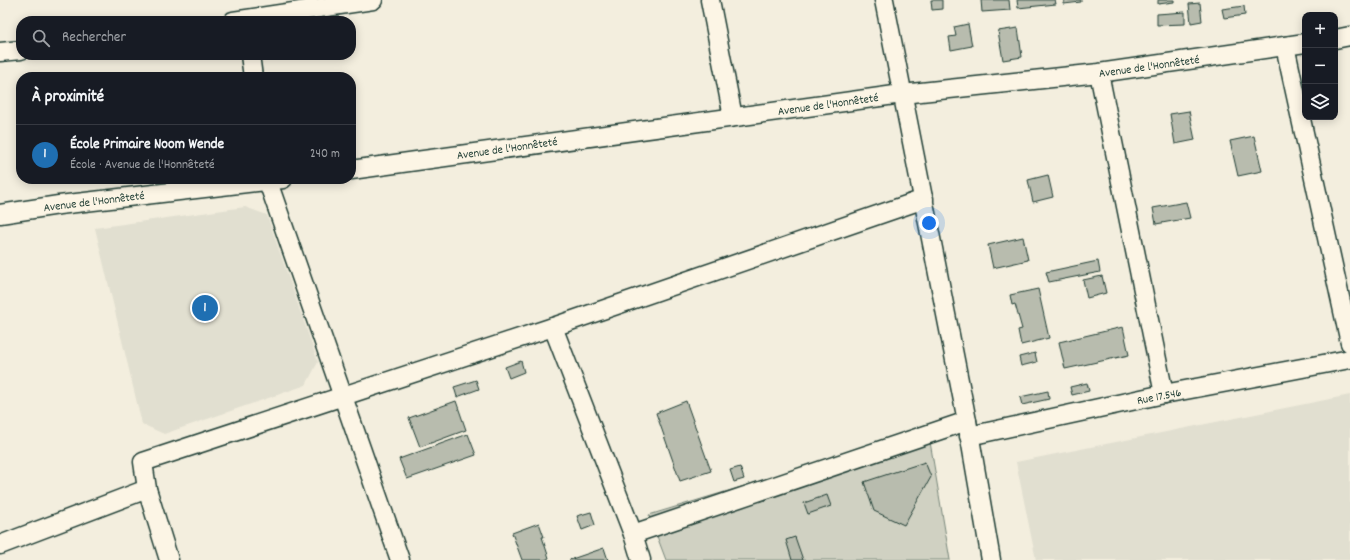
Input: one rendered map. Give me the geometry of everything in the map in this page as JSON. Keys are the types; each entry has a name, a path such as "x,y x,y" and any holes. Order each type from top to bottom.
{"street":[{"path":"262,16 332,3 373,0"},
{"path":"710,0 733,117"},
{"path":"884,0 968,428 991,560"},
{"path":"1338,38 1350,36"},
{"name":"Avenue de l'Honnêteté","path":"356,169 902,94 1099,73 1302,43"},
{"path":"1286,46 1350,342"},
{"path":"0,52 16,50"},
{"path":"251,60 252,72"},
{"path":"1099,73 1164,394"},
{"name":"Avenue de l'Honnêteté","path":"0,214 59,205 238,184"},
{"path":"273,184 343,396 400,560"},
{"path":"169,560 147,489 142,462 553,327 924,199"},
{"path":"553,327 633,534 641,560"},
{"name":"Rue 17.546","path":"633,534 968,428 1350,360"},
{"path":"0,545 147,489"}],"shaded area":[{"path":"245,207 267,215 318,362 306,385 164,434 142,424 95,228"},
{"path":"1350,395 1350,560 1036,560 1016,462"},
{"path":"928,430 950,560 666,560 649,515"}],"building":[{"path":"931,0 942,0 942,9 932,10"},
{"path":"981,0 1009,0 1010,10 982,12"},
{"path":"1017,0 1055,0 1056,4 1018,8"},
{"path":"1064,0 1081,0 1081,2 1064,4"},
{"path":"1158,0 1174,0 1174,2 1158,4"},
{"path":"1200,3 1202,21 1191,23 1189,4"},
{"path":"1244,6 1245,15 1224,18 1222,9"},
{"path":"1185,12 1185,24 1157,25 1157,14"},
{"path":"968,24 972,46 951,50 949,37 956,36 954,27"},
{"path":"1018,28 1022,57 1003,60 998,31"},
{"path":"1189,111 1195,140 1175,144 1170,114"},
{"path":"1254,136 1262,171 1238,176 1230,141"},
{"path":"1048,175 1053,197 1033,202 1028,180"},
{"path":"1186,202 1190,218 1156,224 1153,208"},
{"path":"1023,237 1028,260 993,268 988,245"},
{"path":"1098,261 1100,272 1049,282 1046,272"},
{"path":"1102,276 1106,293 1087,298 1083,280"},
{"path":"1038,289 1049,338 1021,345 1018,330 1022,329 1015,304 1012,305 1010,295"},
{"path":"1123,327 1129,355 1065,369 1059,342"},
{"path":"1035,353 1037,362 1021,366 1019,357"},
{"path":"521,361 524,372 509,378 505,367"},
{"path":"476,380 479,389 457,397 454,387"},
{"path":"1087,383 1089,391 1072,395 1070,387"},
{"path":"1048,391 1049,399 1022,405 1020,397"},
{"path":"456,401 466,430 420,447 409,418"},
{"path":"686,401 711,471 680,481 656,413"},
{"path":"468,434 476,455 407,479 399,459"},
{"path":"925,462 931,477 904,525 874,511 864,482"},
{"path":"740,467 744,479 734,482 730,470"},
{"path":"827,495 831,506 808,514 804,503"},
{"path":"591,512 595,525 582,530 577,516"},
{"path":"539,523 549,558 545,560 522,560 512,533"},
{"path":"795,537 803,560 792,560 786,540"},
{"path":"604,548 608,560 569,560"}],"place":[{"name":"École Primaire Noom Wende","path":"205,308"}]}
